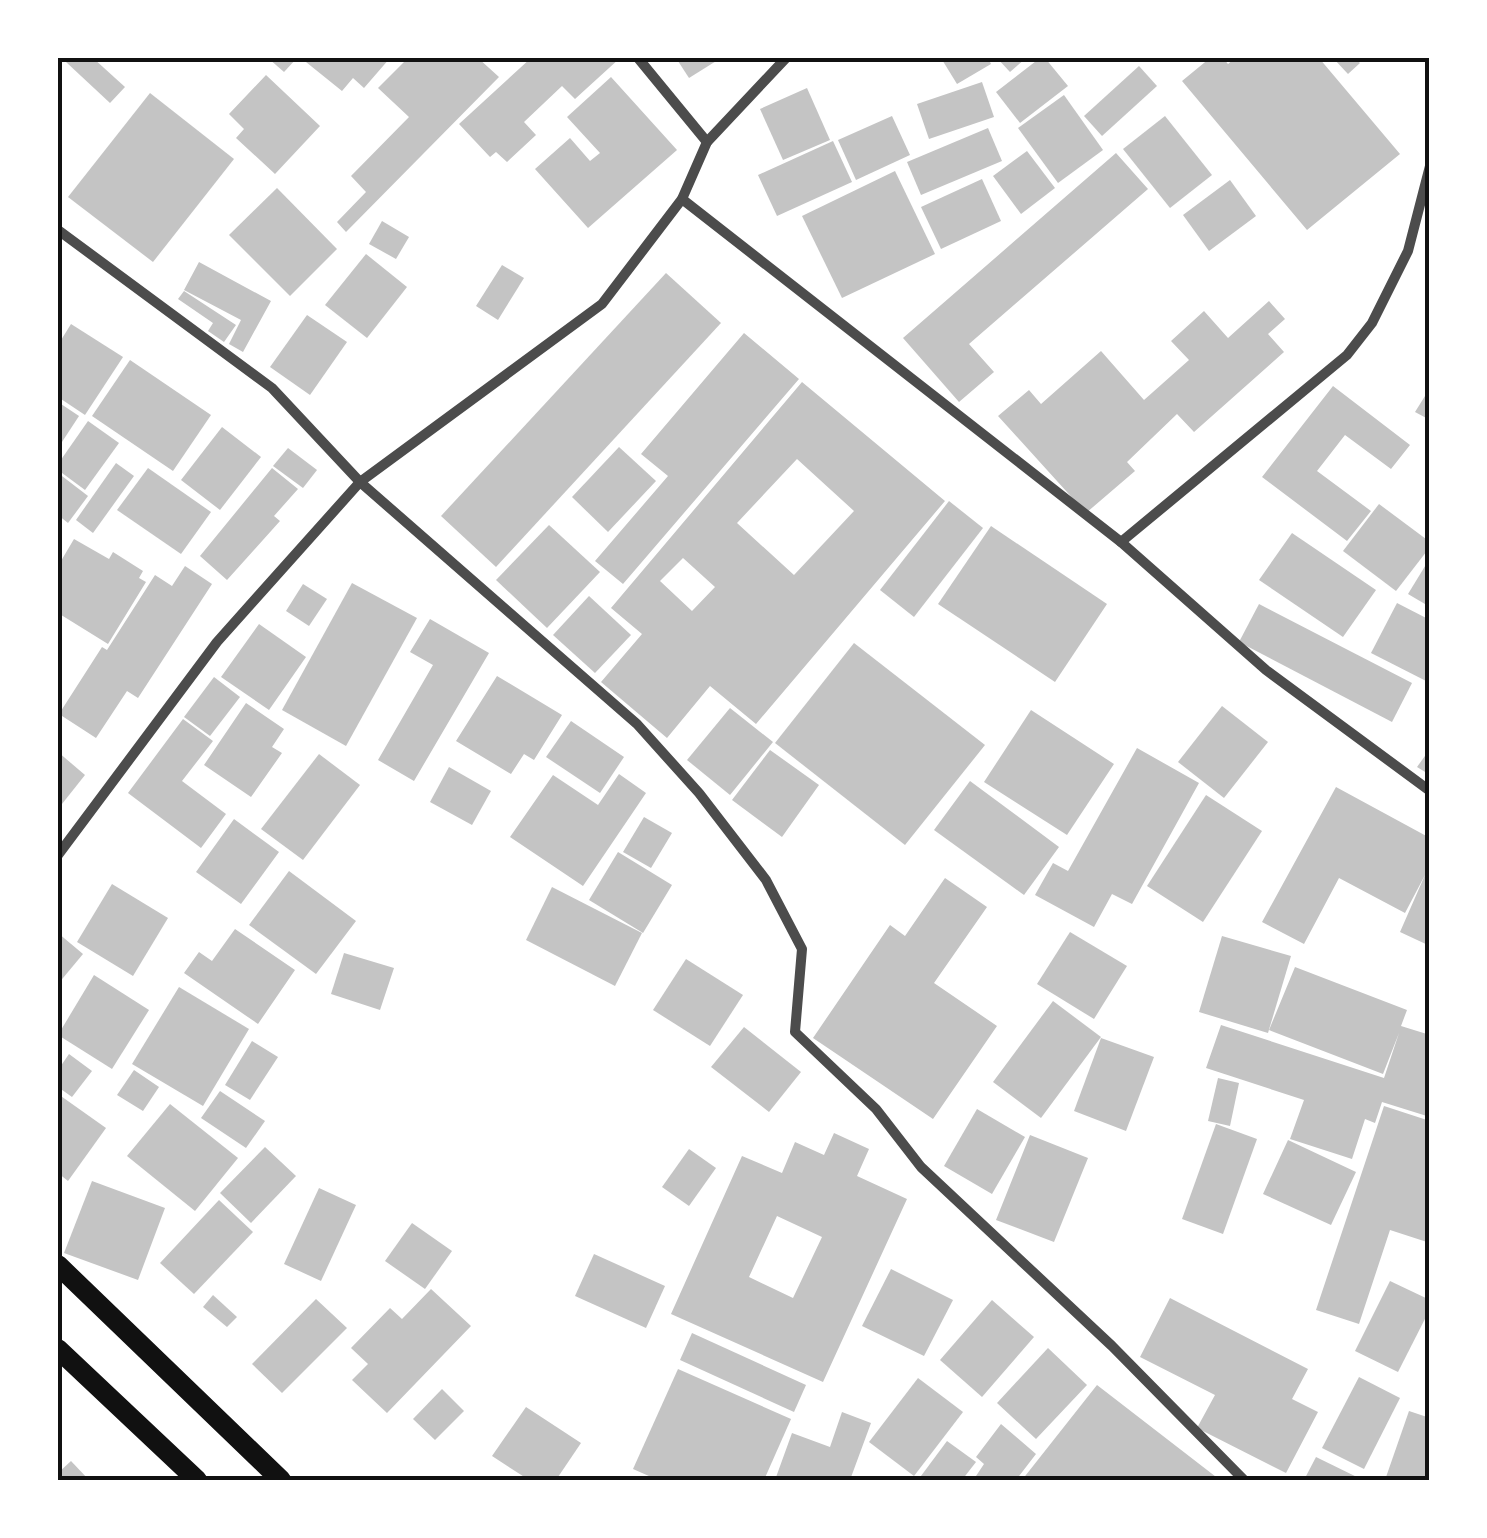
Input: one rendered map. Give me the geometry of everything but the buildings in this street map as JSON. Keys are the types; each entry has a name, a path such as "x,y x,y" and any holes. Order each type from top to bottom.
{"main road":[{"path":"58,1265 281,1480"},
{"path":"58,1349 197,1480"}],"street":[{"path":"638,58 707,142"},
{"path":"58,855 217,642 360,482 602,304 682,199 707,142 786,58"},
{"path":"1121,542 1346,354 1372,323 1408,251 1430,166"},
{"path":"682,199 1121,542 1266,670 1430,791"},
{"path":"58,230 272,388 360,482 637,724 700,794 766,880 802,949 796,1032 876,1109 920,1167 1112,1346 1244,1480"}]}
